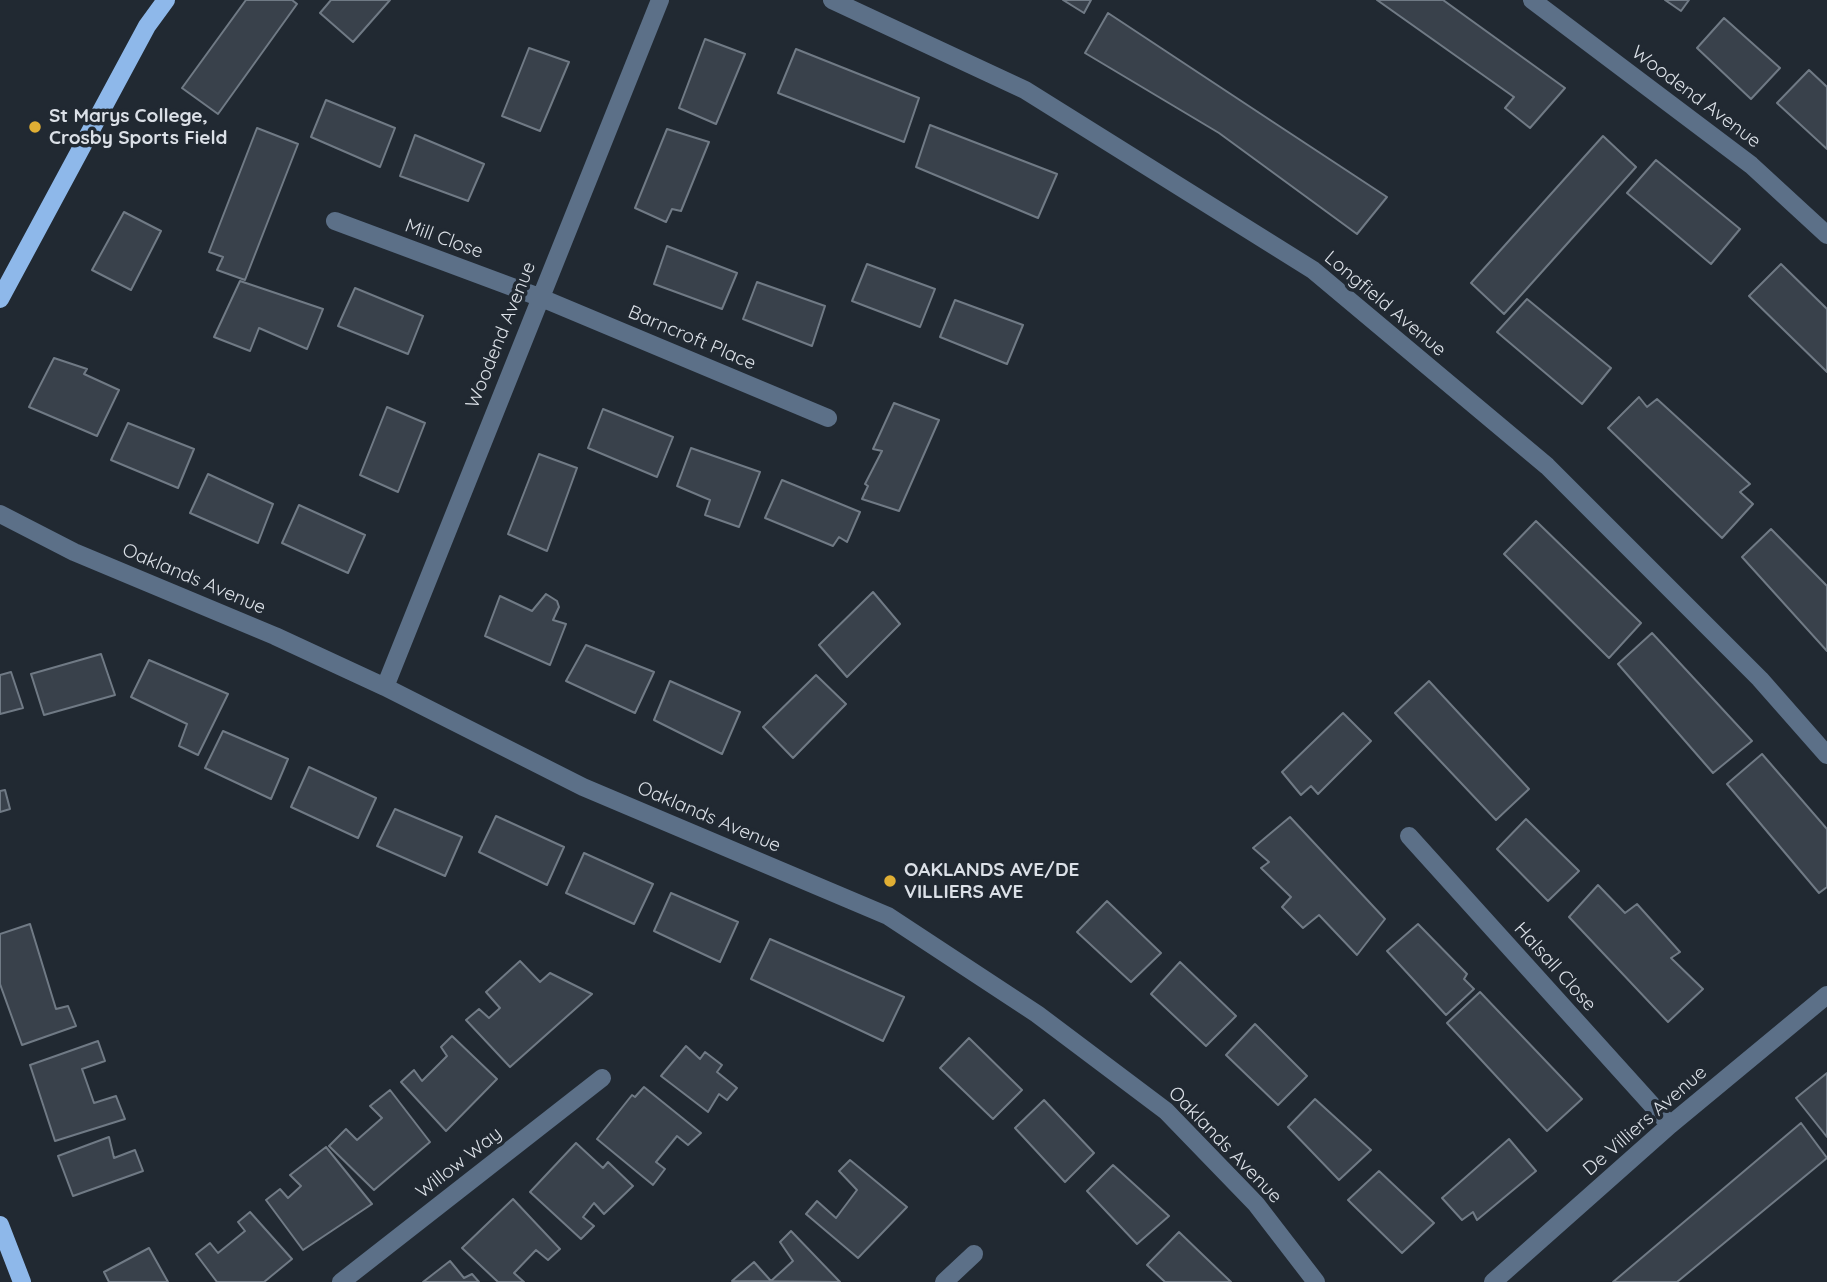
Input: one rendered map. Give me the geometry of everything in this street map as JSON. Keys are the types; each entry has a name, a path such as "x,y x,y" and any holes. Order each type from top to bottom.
{"main road":[{"path":"0,299 147,26 166,0"},
{"path":"0,1224 22,1282"}],"street":[{"name":"Woodend Avenue","path":"385,687 660,0"},
{"name":"Longfield Avenue","path":"832,0 1026,90 1313,270 1547,466 1760,679 1827,755"},
{"name":"Woodend Avenue","path":"1532,0 1751,165 1827,235"},
{"name":"Mill Close","path":"335,221 539,297"},
{"name":"Barncroft Place","path":"539,297 828,418"},
{"name":"Oaklands Avenue","path":"0,514 74,552 275,636 385,687 583,787 888,916 1037,1014 1166,1111 1256,1204 1316,1282"},
{"name":"Halsall Close","path":"1409,836 1670,1125"},
{"name":"De Villiers Avenue","path":"1493,1282 1670,1125 1827,995"},
{"name":"Willow Way","path":"341,1282 602,1078"},
{"path":"944,1282 974,1254"}],"building":[{"path":"246,0 292,0 297,4 218,114 182,88"},
{"path":"331,0 390,0 353,42 320,13"},
{"path":"1063,0 1091,0 1084,13"},
{"path":"1377,0 1443,0 1565,88 1530,128 1505,108 1514,97"},
{"path":"1665,0 1689,0 1681,11"},
{"path":"1108,13 1387,197 1357,234 1219,133 1085,53"},
{"path":"1724,18 1780,68 1751,99 1697,48"},
{"path":"705,39 745,54 716,124 679,108"},
{"path":"529,48 569,62 540,131 502,116"},
{"path":"796,49 919,98 904,142 778,93"},
{"path":"1809,70 1827,87 1827,149 1777,103"},
{"path":"326,100 395,128 380,167 311,137"},
{"path":"930,125 1057,174 1038,218 916,167"},
{"path":"257,128 298,144 245,280 217,270 223,257 209,252"},
{"path":"667,129 709,142 681,211 672,209 666,222 635,208"},
{"path":"415,135 484,164 468,201 400,176"},
{"path":"1603,136 1636,167 1504,314 1471,283"},
{"path":"1656,160 1740,229 1711,264 1627,193"},
{"path":"124,212 161,231 131,290 92,270"},
{"path":"667,246 737,273 722,309 654,284"},
{"path":"867,264 935,289 920,327 852,301"},
{"path":"1781,264 1827,309 1827,372 1749,296"},
{"path":"240,281 323,309 307,349 259,328 250,351 214,337"},
{"path":"757,282 825,306 812,346 743,319"},
{"path":"355,288 423,316 408,354 338,326"},
{"path":"1527,299 1611,368 1582,404 1497,332"},
{"path":"955,300 1023,325 1007,364 940,337"},
{"path":"54,358 87,369 84,374 119,390 97,436 29,407"},
{"path":"1639,397 1647,407 1657,399 1750,484 1740,492 1753,504 1722,538 1608,428"},
{"path":"894,403 939,420 899,511 862,499 868,486 865,484 882,451 873,449"},
{"path":"387,407 425,423 398,492 360,475"},
{"path":"603,409 673,437 657,477 588,448"},
{"path":"128,423 194,449 178,488 111,460"},
{"path":"691,448 760,472 739,527 705,515 710,500 677,486"},
{"path":"539,454 577,468 547,551 508,534"},
{"path":"208,474 273,504 258,543 190,513"},
{"path":"782,480 860,512 847,542 839,537 833,546 765,518"},
{"path":"299,505 365,535 348,573 282,543"},
{"path":"1536,521 1641,623 1609,658 1504,554"},
{"path":"1771,529 1827,586 1827,651 1742,557"},
{"path":"873,592 900,624 847,677 819,645"},
{"path":"546,594 557,601 559,607 553,620 566,624 550,665 485,636 500,596 532,611"},
{"path":"1652,633 1752,741 1713,773 1618,664"},
{"path":"586,645 654,672 635,713 566,681"},
{"path":"101,654 115,695 44,715 31,674"},
{"path":"149,660 228,694 198,755 179,746 187,724 131,697"},
{"path":"11,672 23,708 0,714 0,675"},
{"path":"816,675 846,704 793,758 763,727"},
{"path":"670,681 740,712 722,754 654,720"},
{"path":"1429,681 1529,789 1496,820 1395,713"},
{"path":"1343,713 1371,741 1318,794 1311,786 1301,795 1282,772"},
{"path":"223,731 288,759 271,799 205,768"},
{"path":"1762,754 1827,829 1827,887 1819,893 1727,784"},
{"path":"309,767 376,798 358,838 291,807"},
{"path":"5,790 10,809 0,812 0,791"},
{"path":"395,809 462,837 445,876 377,846"},
{"path":"496,816 564,847 547,885 479,852"},
{"path":"1290,817 1385,919 1357,955 1319,915 1303,928 1282,907 1291,897 1261,868 1269,862 1253,848"},
{"path":"1526,819 1579,871 1548,901 1497,849"},
{"path":"584,853 653,884 634,924 566,893"},
{"path":"1598,885 1625,913 1637,904 1680,952 1671,958 1703,989 1668,1022 1569,917"},
{"path":"671,893 738,922 720,962 654,931"},
{"path":"1107,901 1161,953 1131,982 1077,932"},
{"path":"30,924 56,1009 68,1006 76,1026 22,1045 0,984 0,934"},
{"path":"1418,924 1467,974 1464,979 1474,989 1446,1015 1387,951"},
{"path":"770,939 904,997 883,1041 751,979"},
{"path":"520,961 540,982 550,973 592,994 510,1067 466,1020 479,1009 489,1018 500,1008 486,992"},
{"path":"1180,962 1236,1016 1206,1046 1151,994"},
{"path":"1480,992 1582,1099 1547,1131 1447,1023"},
{"path":"1255,1024 1307,1076 1278,1105 1226,1055"},
{"path":"452,1036 497,1079 446,1131 401,1082 414,1070 422,1081 447,1056 441,1047"},
{"path":"969,1038 1022,1090 993,1119 940,1068"},
{"path":"98,1041 105,1061 82,1069 94,1103 116,1096 125,1119 55,1141 30,1065"},
{"path":"686,1046 700,1059 705,1052 722,1065 717,1072 737,1088 727,1100 719,1094 708,1112 661,1076"},
{"path":"1827,1073 1827,1137 1796,1098"},
{"path":"644,1087 701,1133 688,1145 677,1136 656,1162 665,1169 653,1185 597,1139 632,1095 635,1097"},
{"path":"390,1090 430,1142 374,1190 329,1146 346,1129 357,1140 382,1118 370,1106"},
{"path":"1315,1099 1371,1150 1339,1180 1288,1127"},
{"path":"1044,1100 1094,1153 1065,1182 1015,1128"},
{"path":"1801,1123 1827,1158 1677,1282 1613,1282"},
{"path":"109,1137 114,1158 135,1150 143,1171 73,1196 58,1156"},
{"path":"1509,1139 1536,1171 1477,1220 1473,1212 1462,1220 1442,1198"},
{"path":"576,1143 603,1168 608,1162 633,1186 604,1214 594,1203 583,1217 594,1226 581,1239 530,1192"},
{"path":"326,1147 372,1204 303,1250 266,1200 280,1189 288,1198 301,1186 290,1175"},
{"path":"850,1160 907,1207 858,1258 806,1214 817,1201 836,1218 857,1190 839,1171"},
{"path":"1113,1165 1169,1216 1137,1244 1087,1191"},
{"path":"1379,1171 1434,1223 1402,1253 1348,1200"},
{"path":"513,1199 560,1249 548,1260 536,1250 514,1273 524,1282 498,1282 462,1248"},
{"path":"250,1212 292,1259 264,1282 217,1282 196,1254 210,1243 218,1253 245,1231 238,1222"},
{"path":"791,1231 840,1282 732,1281 754,1262 771,1281 793,1261 780,1242"},
{"path":"1179,1232 1231,1282 1165,1282 1147,1265"},
{"path":"149,1248 168,1282 109,1282 104,1272"},
{"path":"450,1261 464,1278 472,1274 479,1282 423,1282"}],"place":[{"name":"St Marys College, Crosby Sports Field","path":"35,127"},
{"name":"OAKLANDS AVE/DE VILLIERS AVE","path":"890,881"}]}
